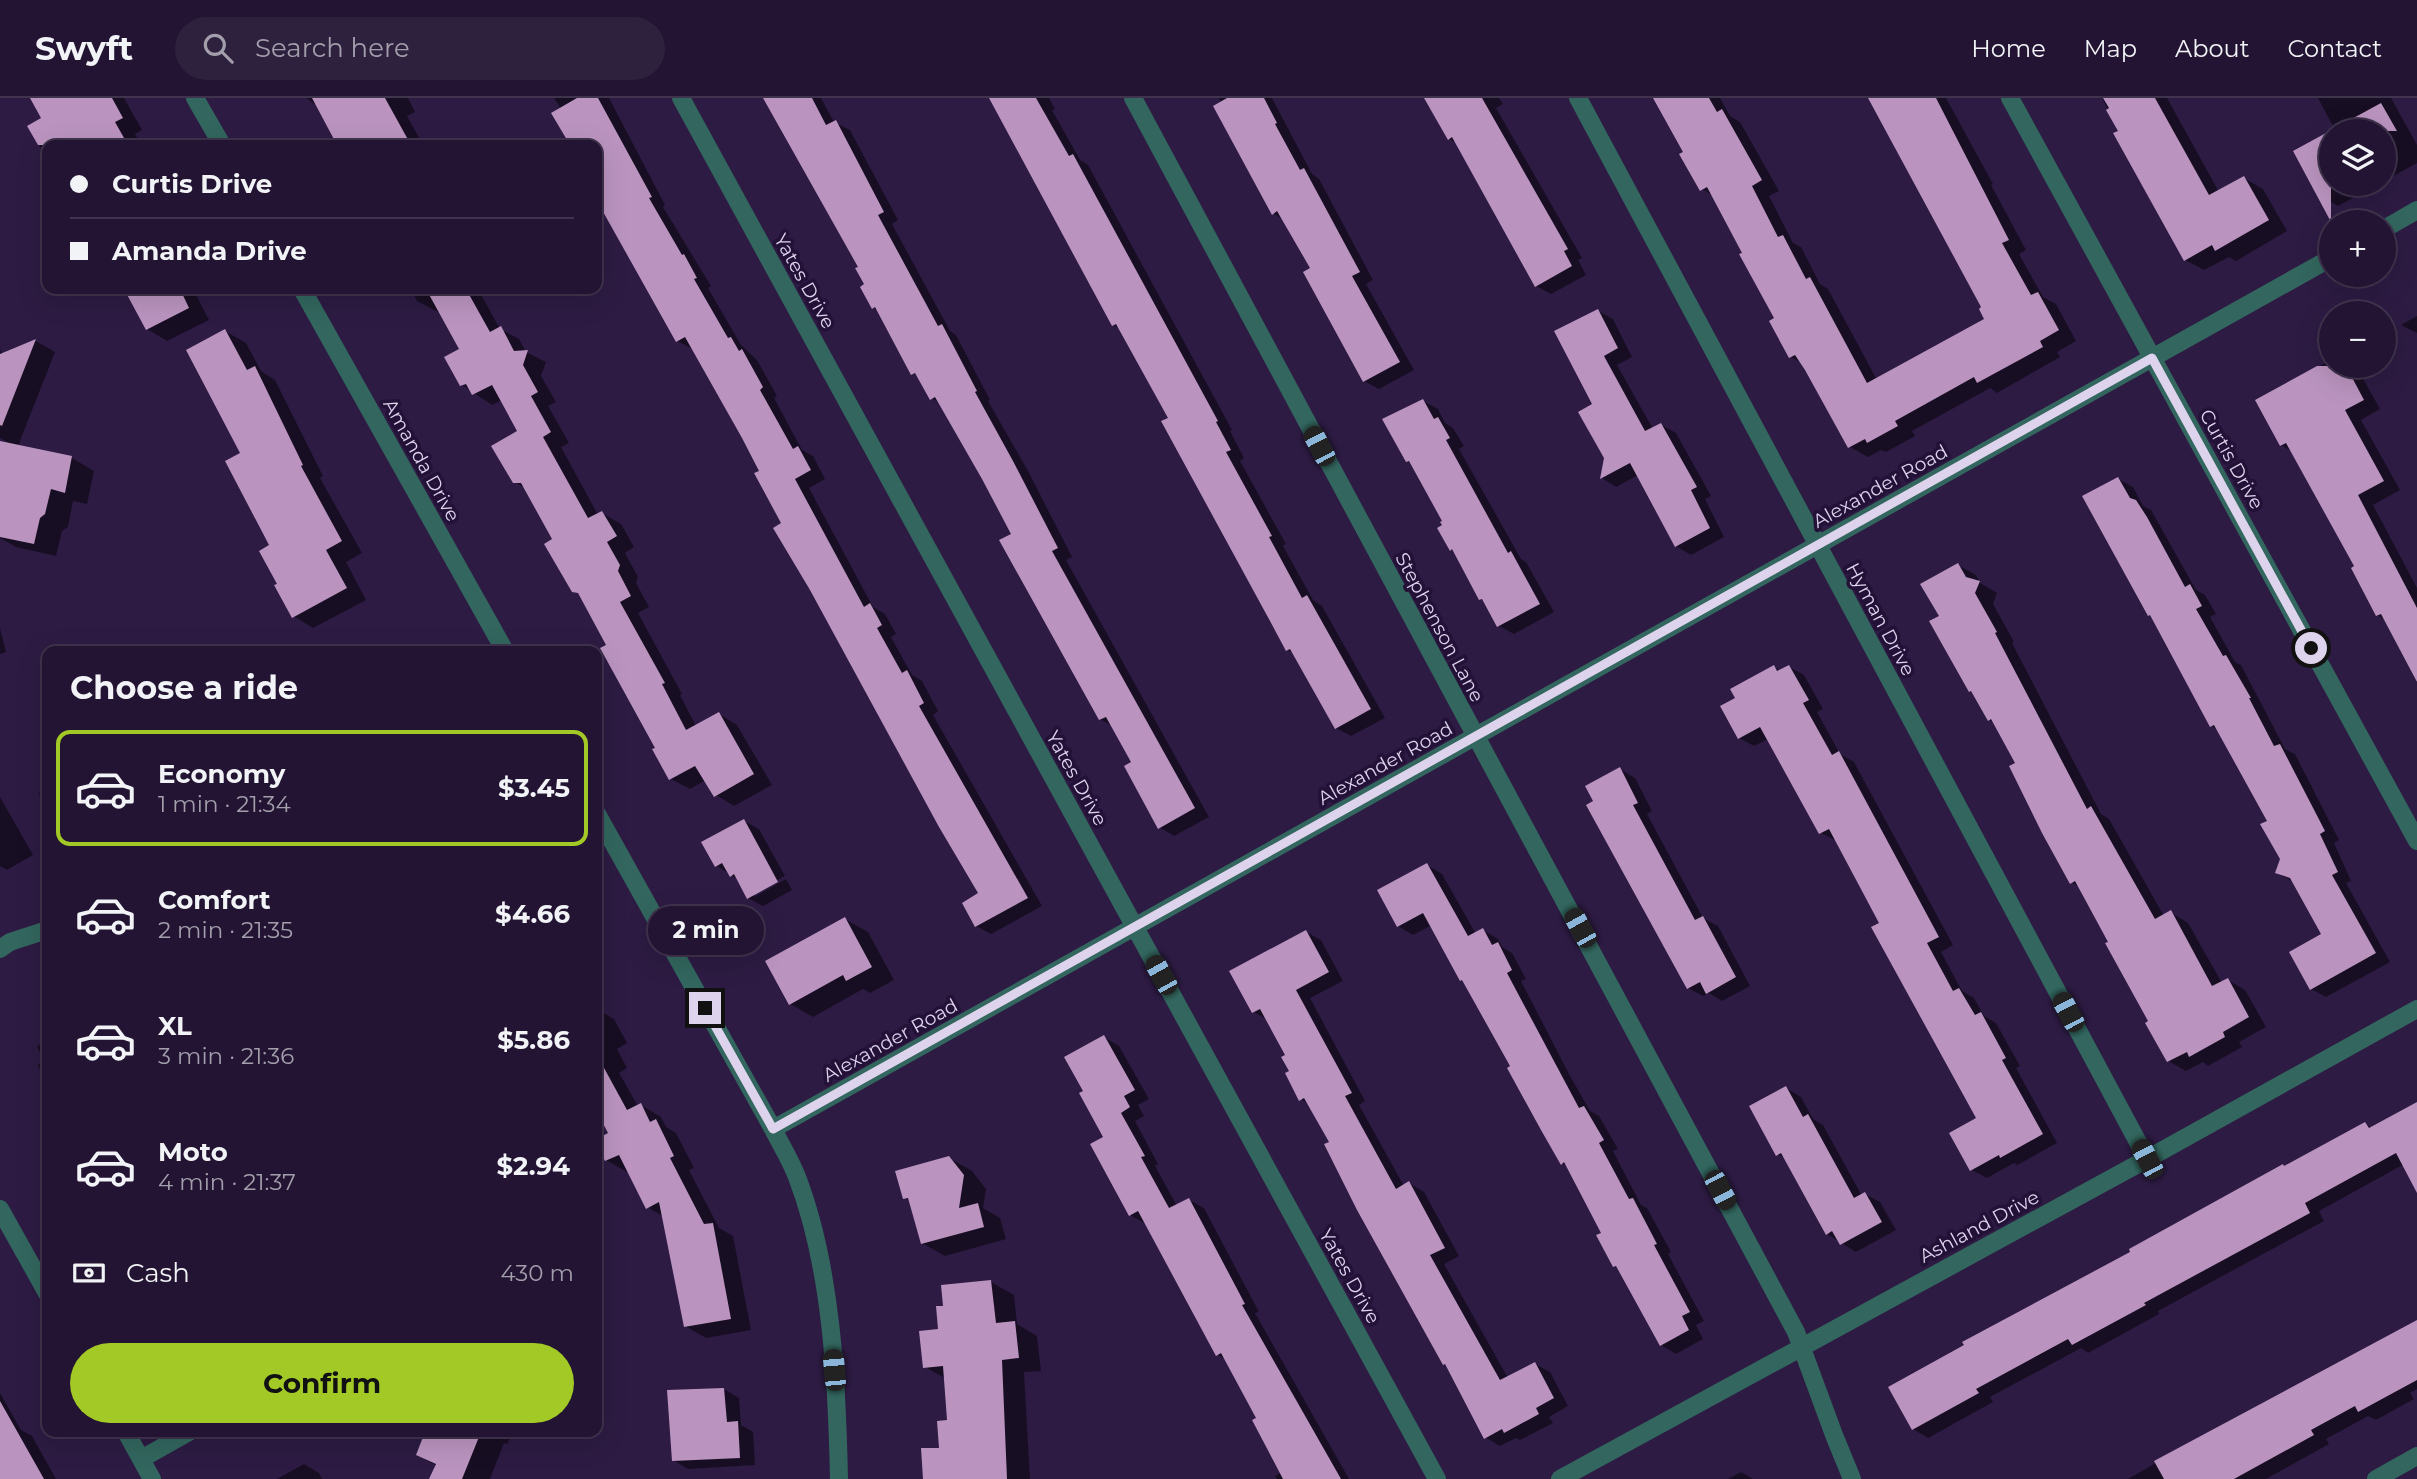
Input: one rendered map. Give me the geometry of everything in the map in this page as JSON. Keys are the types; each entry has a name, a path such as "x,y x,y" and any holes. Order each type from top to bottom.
{"street":[{"path":"195,98 219,140"},
{"name":"Yates Drive","path":"681,98 1437,1479"},
{"name":"Stephenson Lane","path":"1133,98 1475,737 1645,1048 1802,1346 1852,1479"},
{"name":"Hyman Drive","path":"1578,98 2147,1159"},
{"name":"Curtis Drive","path":"2010,98 2417,841"},
{"path":"2396,222 2417,210"},
{"name":"Alexander Road","path":"773,1129 2319,265"},
{"name":"Amanda Drive","path":"305,294 502,646"},
{"path":"602,823 797,1176 816,1238 831,1339 838,1414 839,1479"},
{"path":"0,949 10,942 42,932"},
{"name":"Ashland Drive","path":"1560,1479 2417,1009"},
{"path":"0,1209 42,1284"},
{"path":"128,1437 152,1479"},
{"path":"141,1459 180,1437"},
{"path":"2376,1479 2417,1456"}],"building":[{"path":"30,98 112,98 123,118 115,122 125,140 42,140 42,145 38,145 27,126 41,118"},
{"path":"312,98 385,98 408,140 334,140"},
{"path":"577,98 598,98 652,197 649,198 697,278 694,279 728,338 731,337 739,351 742,349 763,387 760,390 793,449 798,446 811,470 795,479 864,607 870,603 882,625 877,628 902,673 907,670 924,703 919,706 1028,898 975,927 962,903 978,893 773,528 781,523 754,473 759,471 742,438 685,337 676,342 602,210 602,140 567,140 551,113"},
{"path":"763,98 812,98 826,125 836,120 884,212 878,215 938,326 942,324 1058,548 1052,551 1195,808 1158,829 1124,766 1131,762 1106,717 1099,720 999,540 1011,534 982,479 935,397 930,400 915,373 911,375 875,307 872,309 860,287 864,284 855,268 858,267"},
{"path":"989,98 1036,98 1069,156 1073,154 1218,421 1216,422 1231,450 1226,452 1272,536 1269,537 1302,598 1307,595 1371,709 1335,729 1290,649 1286,651 1161,421 1168,418 1116,324 1112,326"},
{"path":"1227,98 1264,98 1300,170 1304,168 1360,272 1352,276 1400,362 1363,382 1303,272 1310,268 1277,211 1272,215 1213,106"},
{"path":"1424,98 1482,98 1568,249 1564,251 1572,266 1535,287 1452,137 1448,140"},
{"path":"1653,98 1709,98 1717,112 1722,109 1762,180 1752,186 1778,237 1783,235 1806,279 1810,277 1867,383 1984,319 1979,309 1981,307 1868,98 1936,98 2009,240 2002,243 2031,295 2038,292 2059,330 2040,341 2043,347 1977,383 1974,377 1895,421 1898,426 1867,443 1865,439 1848,448 1805,370 1795,355 1789,358 1769,321 1774,318 1739,254 1742,253 1707,187 1700,191 1679,154 1683,152"},
{"path":"2103,98 2155,98 2209,195 2244,176 2269,220 2215,251 2212,245 2184,261 2113,133 2118,131 2106,110 2109,108"},
{"path":"2381,103 2390,119 2352,119"},
{"path":"2319,137 2319,196 2331,196 2331,210 2325,210 2293,151"},
{"path":"127,294 182,294 189,308 146,330"},
{"path":"429,294 469,294 490,332 501,326 514,351 528,350 523,365 538,392 531,396 551,432 543,437 588,518 602,511 617,536 607,542 620,565 618,571 631,596 620,602 665,683 662,684 686,730 719,712 754,774 714,797 695,766 669,780 652,749 655,748 602,652 602,647 606,645 578,593 572,592 544,544 552,539 521,483 513,483 491,446 517,431 492,385 472,395 466,384 460,386 444,357 459,349"},
{"path":"1598,309 1618,348 1604,356 1645,431 1661,423 1697,487 1691,490 1710,528 1675,547 1630,463 1600,479 1604,458 1578,412 1592,404 1554,331"},
{"path":"225,329 247,370 255,366 303,465 301,466 342,541 326,550 347,588 292,618 259,551 269,545 225,461 240,453 186,350"},
{"path":"36,339 2,426 0,354"},
{"path":"2317,366 2319,378 2352,378 2364,400 2345,410 2384,481 2358,495 2417,608 2417,682 2381,614 2376,616 2351,568 2354,566 2286,443 2280,446 2255,400"},
{"path":"1423,399 1434,419 1438,417 1450,438 1446,440 1508,553 1511,551 1540,604 1497,627 1437,528 1442,525 1442,521 1382,419"},
{"path":"0,441 72,456 65,493 51,489 34,544 0,537"},
{"path":"2118,477 2130,498 2136,500 2147,517 2185,587 2190,584 2202,606 2196,609 2251,698 2274,746 2280,744 2325,831 2320,834 2338,872 2332,875 2376,953 2310,990 2289,952 2321,934 2290,878 2275,873 2280,859 2260,824 2267,821 2214,725 2210,727 2082,496"},
{"path":"1958,563 1966,577 1980,581 1975,593 1997,632 1995,633 2087,809 2091,806 2155,919 2171,910 2212,986 2228,978 2249,1017 2223,1032 2225,1037 2189,1057 2187,1052 2167,1062 2075,881 2070,884 2042,833 2009,766 2015,763 1991,719 1988,721 1971,691 1969,692 1929,621 1939,616 1920,584"},
{"path":"1774,665 1777,671 1789,665 1809,700 1803,703 1832,755 1839,751 1939,937 1927,943 1953,991 1959,988 1975,1015 1981,1012 2006,1058 2002,1060 2043,1134 1970,1171 1949,1133 1976,1118 1871,927 1879,923 1829,829 1819,834 1760,727 1738,739 1720,706 1735,698 1730,689"},
{"path":"1620,767 1638,803 1633,805 1695,920 1703,916 1736,977 1706,994 1700,982 1687,989 1586,805 1593,801 1585,786"},
{"path":"744,819 778,882 747,899 734,874 730,877 722,863 715,867 701,842"},
{"path":"1427,863 1468,936 1483,928 1492,945 1498,942 1512,970 1507,973 1579,1108 1584,1106 1604,1140 1599,1143 1629,1199 1633,1198 1657,1244 1654,1245 1690,1312 1682,1316 1689,1330 1660,1346 1596,1235 1601,1233 1564,1162 1561,1165 1541,1130 1507,1068 1510,1066 1423,913 1397,927 1377,890"},
{"path":"845,917 872,967 846,981 843,975 789,1005 765,961"},
{"path":"1306,930 1329,972 1296,990 1352,1093 1345,1096 1396,1189 1409,1181 1445,1248 1430,1255 1500,1380 1535,1362 1554,1398 1536,1408 1539,1414 1504,1433 1502,1429 1484,1439 1445,1364 1443,1365 1357,1210 1324,1144 1329,1142 1304,1098 1299,1101 1285,1073 1289,1071 1281,1057 1285,1055 1260,1009 1252,1013 1229,971"},
{"path":"1104,1035 1135,1090 1124,1096 1130,1107 1121,1113 1145,1156 1141,1157 1169,1208 1189,1198 1245,1304 1242,1305 1341,1479 1283,1479 1252,1420 1256,1418 1221,1353 1216,1356 1138,1211 1129,1216 1090,1144 1103,1137 1079,1093 1083,1091 1064,1057"},
{"path":"602,1064 627,1110 641,1103 650,1122 656,1119 674,1156 670,1158 704,1224 713,1223 731,1319 684,1327 659,1202 646,1209 619,1155 605,1161 602,1155 602,1136 608,1133 602,1122"},
{"path":"1786,1086 1803,1117 1808,1114 1854,1198 1865,1192 1882,1222 1840,1245 1832,1231 1826,1235 1781,1153 1776,1156 1749,1106"},
{"path":"2417,1102 2417,1193 2396,1153 2305,1203 2310,1213 2072,1345 2068,1339 1976,1389 1979,1393 1912,1430 1888,1387 1964,1345 1962,1342 2130,1252 2129,1249 2283,1164 2284,1166 2365,1122 2369,1128"},
{"path":"949,1156 964,1175 959,1208 978,1203 984,1227 921,1244 908,1198 903,1199 895,1171"},
{"path":"991,1280 996,1323 1015,1321 1019,1358 1002,1360 1007,1479 923,1479 921,1448 939,1448 937,1421 947,1420 943,1366 923,1368 919,1331 938,1329 936,1306 943,1306 941,1285"},
{"path":"2417,1320 2417,1380 2358,1412 2355,1406 2311,1430 2314,1435 2234,1479 2164,1479 2154,1461"},
{"path":"724,1388 727,1422 738,1421 740,1458 672,1461 667,1390"},
{"path":"0,1401 44,1479 0,1479"},
{"path":"423,1437 479,1437 462,1479 429,1479 436,1464 416,1455"}],"route":[{"path":"705,1008 773,1129 2152,358 2311,648"}]}
